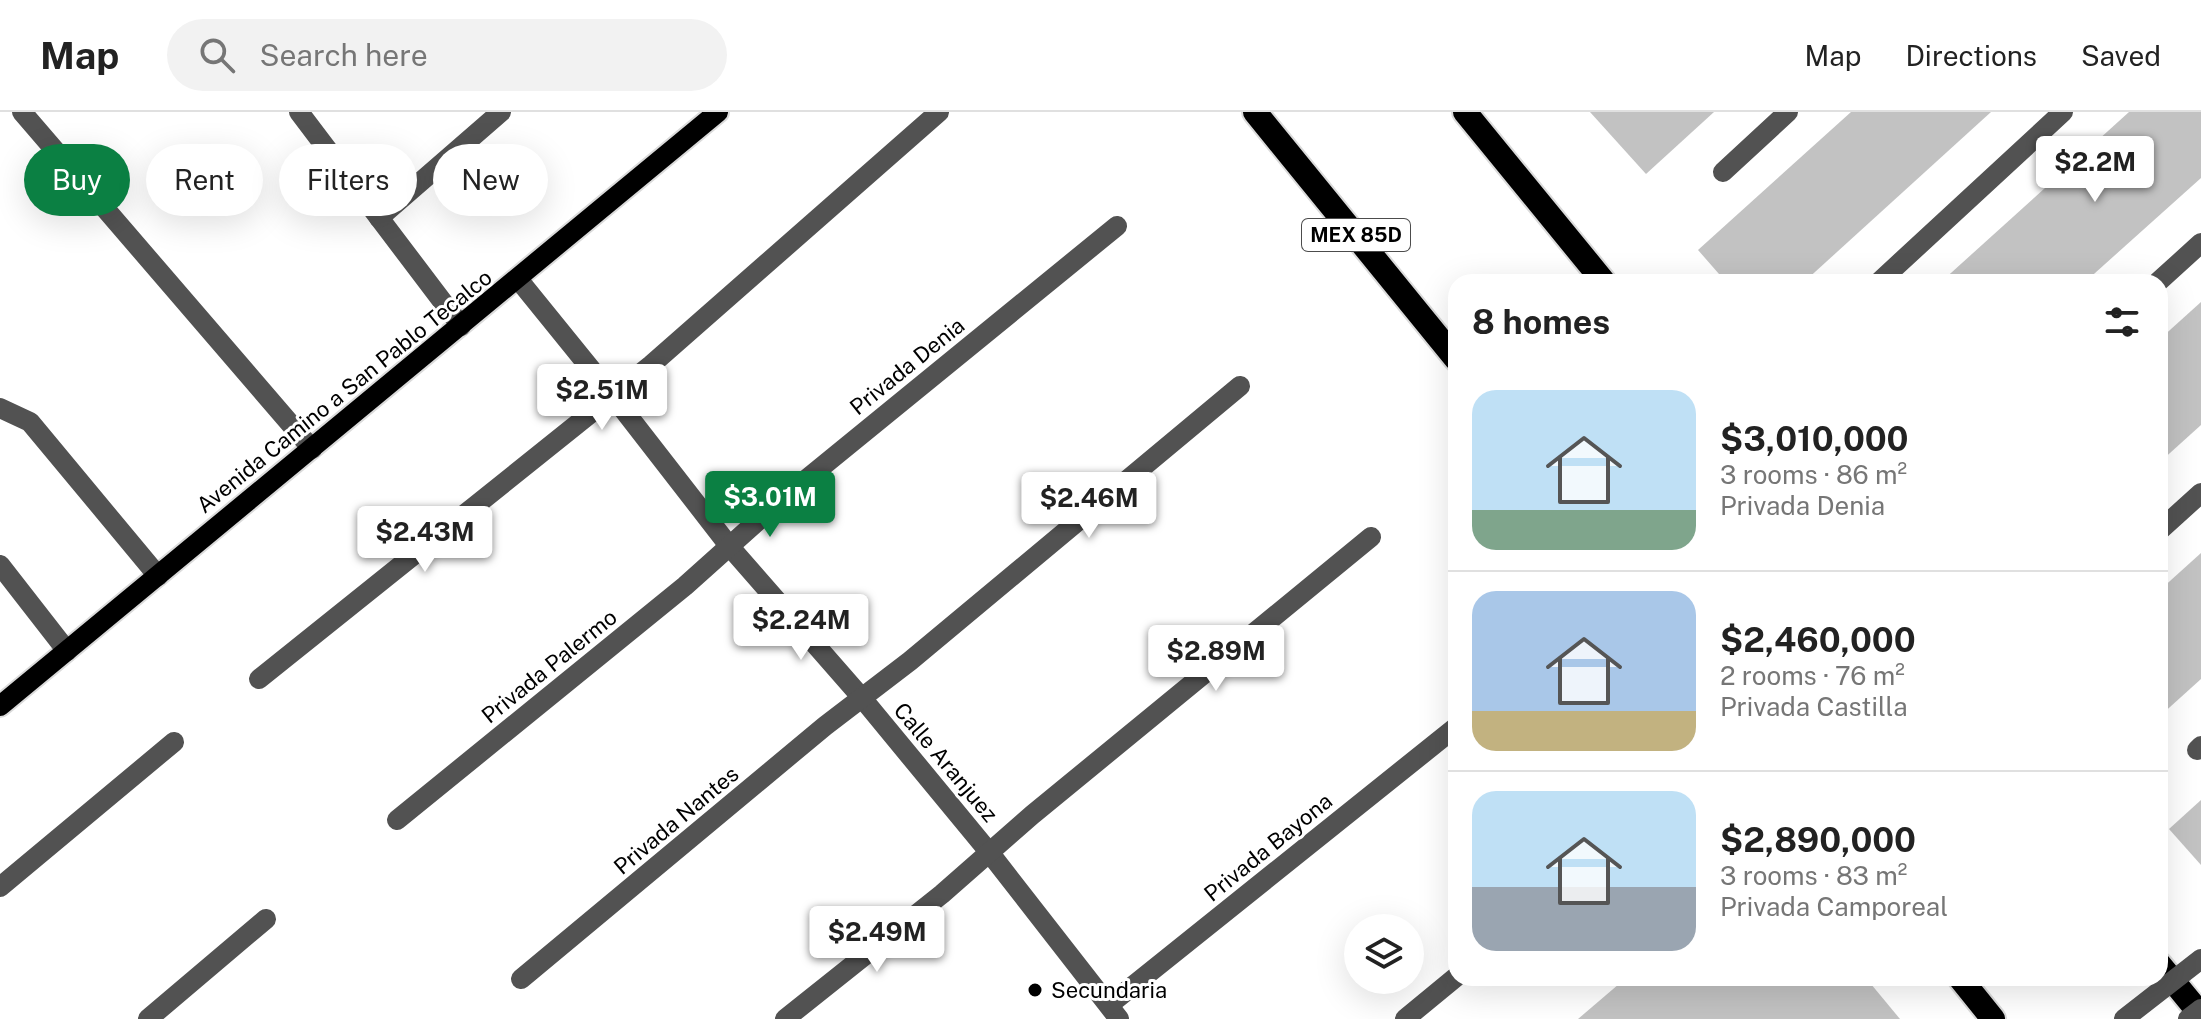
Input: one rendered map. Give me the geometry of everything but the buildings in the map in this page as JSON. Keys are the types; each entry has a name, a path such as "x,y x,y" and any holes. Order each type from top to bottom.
{"highway":[{"name":"MEX 85D","path":"1255,112 1448,349"},
{"path":"1465,112 1597,274"},
{"path":"2168,975 2201,1015"},
{"path":"1966,986 1993,1019"}],"main road":[{"name":"Avenida Camino a San Pablo Tecalco","path":"0,706 718,112"}],"street":[{"path":"22,112 312,449"},
{"path":"299,112 461,326"},
{"path":"379,218 501,112"},
{"path":"259,679 651,365 939,112"},
{"path":"1723,172 1788,112"},
{"path":"1888,274 2063,112"},
{"name":"Privada Denia","path":"730,547 781,500 1117,226"},
{"path":"2167,274 2201,243"},
{"name":"Calle Aranjuez","path":"518,279 730,547 862,698 989,852 1114,1012"},
{"name":"Privada Nantes","path":"521,979 1240,386"},
{"path":"0,408 30,422 158,576"},
{"path":"2168,523 2201,493"},
{"path":"785,1019 942,894 1371,537"},
{"name":"Privada Palermo","path":"397,820 730,547"},
{"path":"0,565 67,651"},
{"name":"Privada Bayona","path":"1114,1012 1448,734"},
{"path":"0,887 174,742"},
{"path":"148,1019 266,919"},
{"path":"2168,985 2201,959"},
{"path":"1405,1019 1448,984"},
{"path":"2124,1019 2166,986"},
{"path":"2188,1019 2201,1009"}],"place":[{"name":"Secundaria","path":"1035,990"}]}
